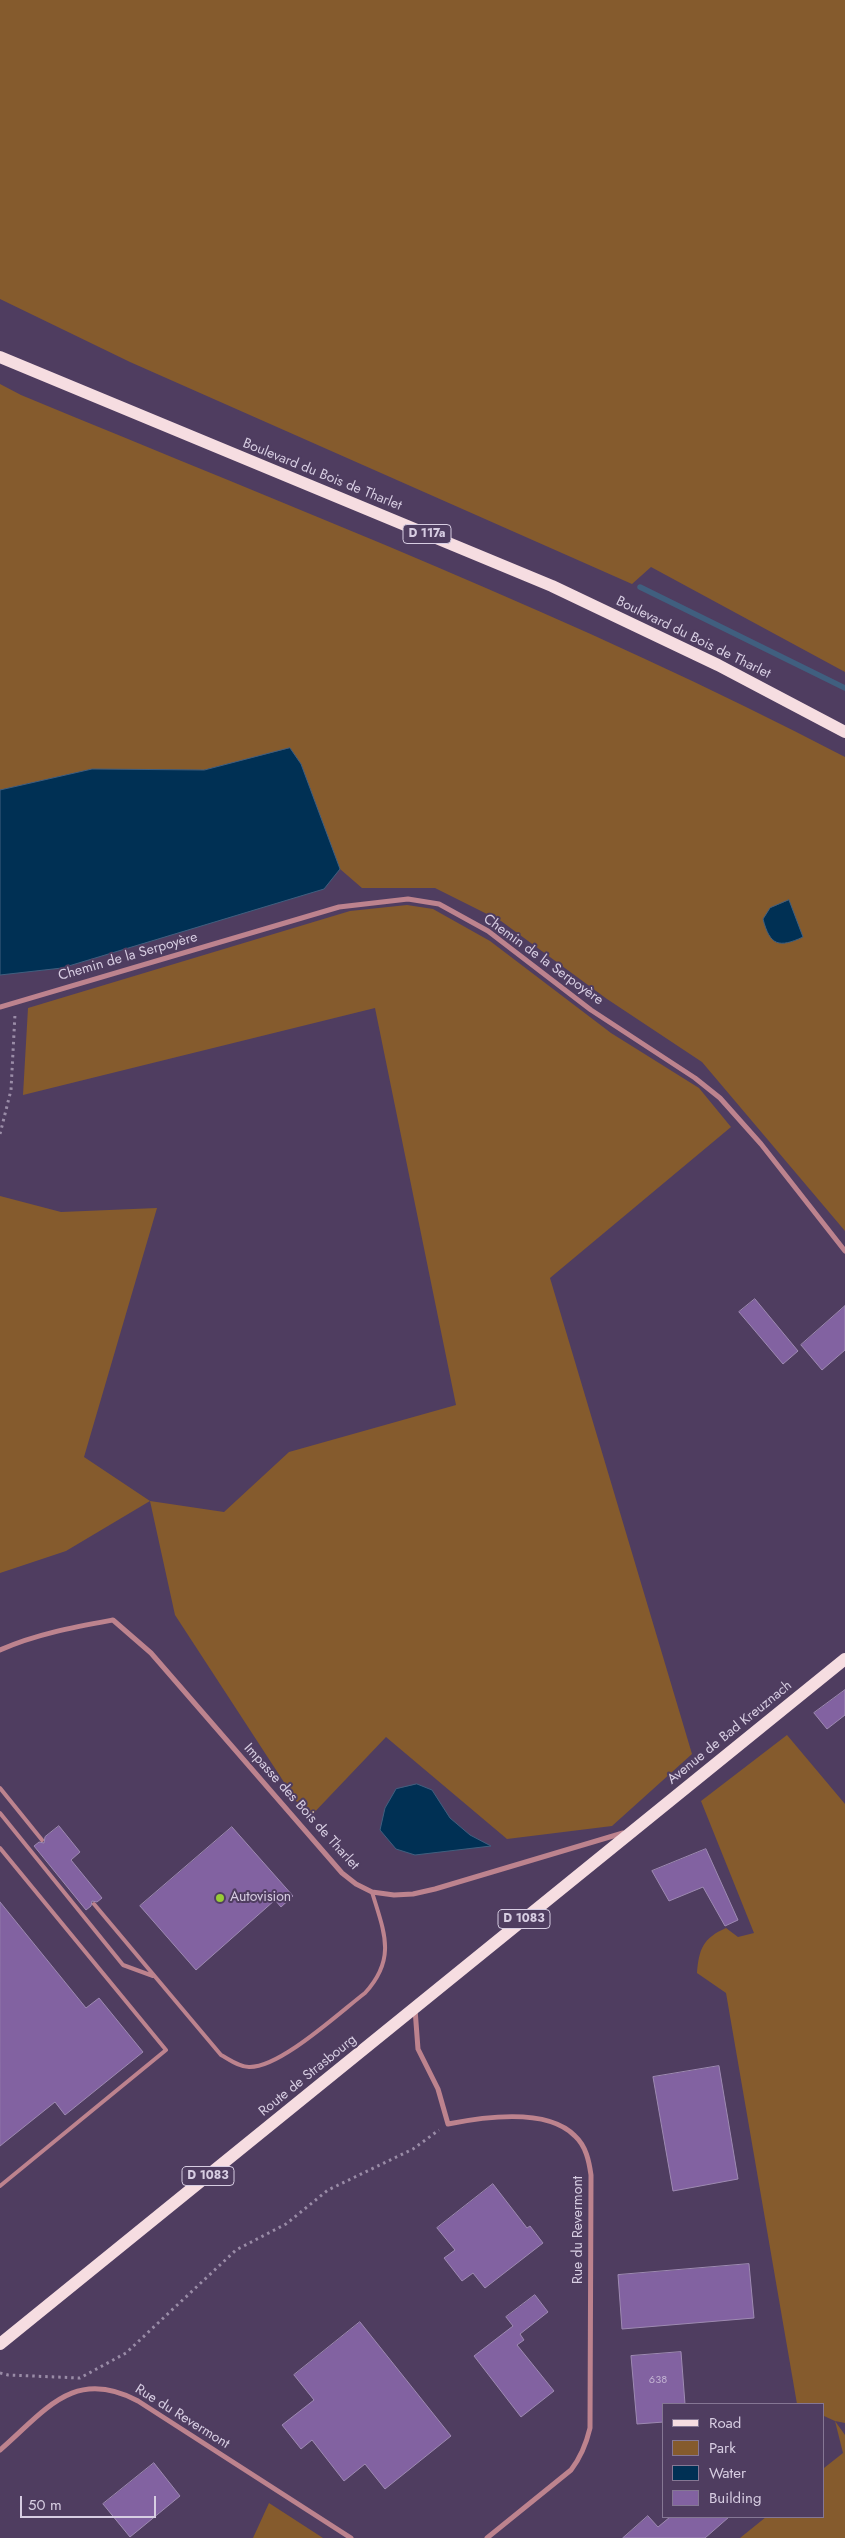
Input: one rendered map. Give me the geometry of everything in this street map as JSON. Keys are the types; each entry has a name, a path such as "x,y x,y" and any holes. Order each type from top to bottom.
{"main road":[{"name":"Boulevard du Bois de Tharlet","path":"0,357 552,586 718,664 845,732"},
{"name":"Avenue de Bad Kreuznach","path":"633,1830 845,1660"},
{"name":"Route de Strasbourg","path":"0,2344 633,1830"}],"street":[{"name":"Chemin de la Serpoyère","path":"0,1007 339,907 408,898 439,904 488,931 592,1010 695,1078 720,1098 761,1144 845,1252"},
{"name":"Impasse des Bois de Tharlet","path":"0,1650 14,1643 73,1627 113,1620 151,1653 342,1873 356,1884 372,1892 394,1895 435,1889 633,1830"},
{"path":"415,2008 418,2049 438,2089 448,2124"},
{"name":"Rue du Revermont","path":"448,2124 485,2116 507,2116 530,2118 563,2127 575,2135 583,2145 591,2175 590,2428 586,2445 581,2458 571,2470 487,2538"},
{"name":"Rue du Revermont","path":"0,2450 67,2395 81,2389 108,2388 138,2402 351,2538"}],"lane":[{"path":"0,1788 42,1840"},
{"path":"0,1813 123,1965 154,1976"},
{"path":"0,1848 166,2050 0,2186"},
{"path":"94,1904 221,2056 235,2064 249,2067 264,2065 300,2043 365,1993 375,1982 385,1959 386,1946 384,1930 372,1892"}],"path":[{"path":"0,1134 12,1090 15,1002"},
{"path":"0,2373 80,2378 126,2353 236,2250 286,2224 328,2190 413,2149 448,2124"}],"green space":[{"path":"0,0 845,0 845,672 651,567 632,584 130,362 0,299"},
{"path":"0,384 21,395 333,523 540,612 745,706 845,757 845,1231 702,1062 607,999 501,921 435,888 362,888 340,869 301,764 290,748 204,770 92,769 0,790"},
{"path":"407,905 433,909 490,941 611,1033 699,1088 731,1127 550,1278 692,1754 612,1826 507,1839 386,1737 308,1819 175,1615 150,1501 224,1512 289,1452 456,1405 375,1008 23,1095 28,1008 350,911"},
{"path":"0,1196 61,1212 157,1208 84,1457 150,1501 66,1551 0,1573"},
{"path":"787,1735 845,1804 845,2423 825,2416 825,2403 797,2403 726,1993 697,1973 701,1951 707,1940 712,1936 726,1928 738,1937 754,1933 701,1801"},
{"path":"835,2421 845,2435 845,2538 740,2538 765,2518 825,2518 825,2467 843,2453"},
{"path":"269,2503 323,2538 253,2538"}],"water":[{"path":"290,748 301,764 340,869 324,889 62,968 0,975 0,790 92,769 204,770"},
{"path":"789,900 803,937 788,943 777,942 769,935 763,919 770,908"},
{"path":"417,1784 432,1790 450,1818 470,1835 491,1846 415,1855 396,1849 380,1830 385,1808 396,1789"}],"building":[{"path":"755,1299 798,1351 783,1364 739,1312"},
{"path":"845,1306 845,1350 822,1370 801,1345"},
{"path":"845,1690 845,1715 827,1729 814,1713"},
{"path":"59,1826 80,1852 71,1860 102,1898 97,1902 92,1901 91,1906 86,1910 34,1846 39,1842 44,1843 45,1837"},
{"name":"Autovision","path":"232,1827 293,1896 281,1907 275,1900 196,1970 140,1906"},
{"path":"706,1849 738,1920 725,1926 703,1887 669,1901 652,1871"},
{"path":"0,1902 86,2008 99,1998 143,2052 65,2115 55,2102 0,2146"},
{"path":"719,2066 738,2179 673,2191 653,2077"},
{"path":"493,2184 527,2228 530,2226 543,2243 485,2288 473,2273 462,2281 444,2258 455,2250 437,2228"},
{"path":"749,2264 754,2318 622,2329 618,2275"},
{"path":"535,2295 548,2312 520,2334 524,2340 517,2345 554,2391 521,2417 474,2356 513,2326 506,2317"},
{"path":"360,2322 451,2436 385,2489 365,2464 344,2481 312,2440 301,2449 282,2425 314,2400 294,2375"},
{"path":"681,2352 685,2403 662,2403 662,2422 637,2424 631,2356"},
{"path":"154,2463 180,2496 130,2537 103,2504"},
{"path":"648,2516 658,2527 669,2518 728,2518 705,2538 623,2538"}],"waterway":[{"path":"640,587 845,688"}],"place":[{"name":"Autovision","path":"220,1898"}]}
